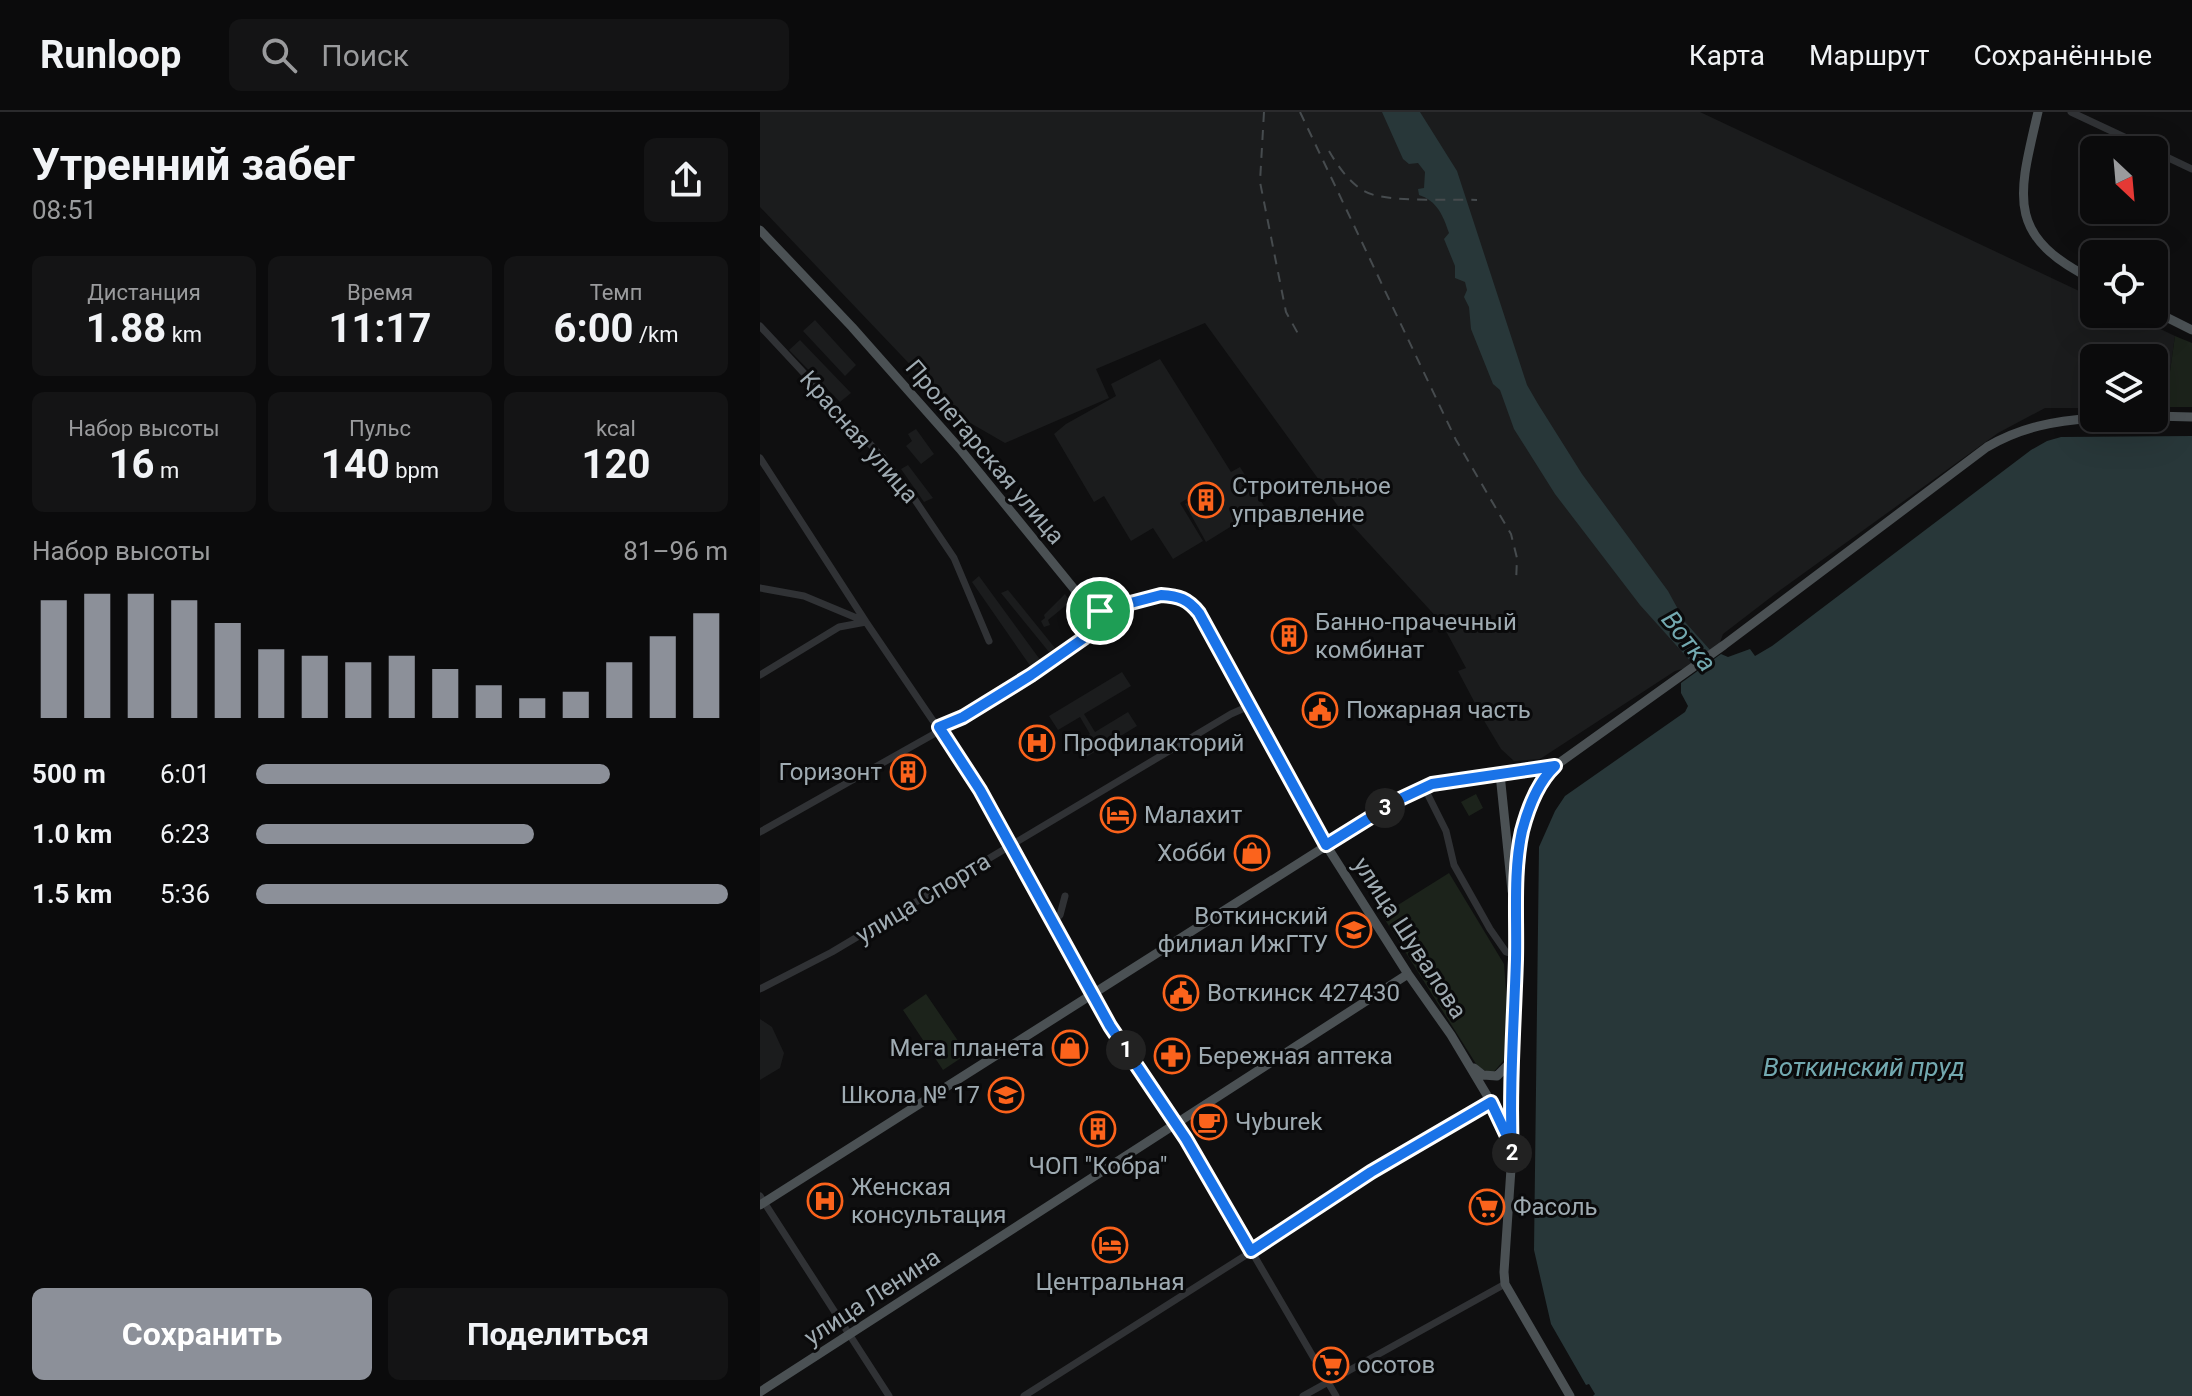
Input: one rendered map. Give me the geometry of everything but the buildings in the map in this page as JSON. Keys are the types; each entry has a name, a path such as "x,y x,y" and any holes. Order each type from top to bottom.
{"main road":[{"path":"2038,112 2023,186 2027,221 2044,248 2056,260 2080,273"},
{"name":"Пролетарская улица","path":"760,230 852,327 960,449 1085,604 1100,611"},
{"path":"2168,318 2192,330"},
{"path":"2168,416 2192,417"},
{"path":"1570,1396 1505,1284 1504,1257 1512,1154 1509,1102 1514,1051 1516,922 1522,830 1537,790 1555,766 1724,645 1987,447 2026,428 2080,419"},
{"path":"1100,611 1161,595 1176,595 1190,601 1249,706"},
{"name":"улица Шувалова","path":"1249,706 1326,845 1491,1102 1512,1154"},
{"path":"761,1201 1092,996 1400,799 1424,787 1555,766"},
{"path":"1500,774 1516,922"},
{"name":"улица Ленина","path":"760,1392 1408,974"},
{"path":"1469,1065 1483,1075 1497,1076 1508,1065 1514,1051"}],"street":[{"path":"2071,112 2123,136"},
{"path":"2168,157 2192,169"},
{"name":"Красная улица","path":"760,326 883,458 915,500 954,558 989,641"},
{"path":"760,458 980,790 1092,996 1176,1125 1336,1396"},
{"path":"760,588 804,596 866,622"},
{"path":"760,832 1031,675 1084,638 1100,611"},
{"path":"760,675 839,627 866,622"},
{"name":"улица Спорта","path":"760,989 832,952 1249,706"},
{"path":"1424,787 1446,831 1454,865 1490,929 1506,952 1516,955"},
{"path":"1052,923 1060,915 1065,896"},
{"path":"1024,1396 1371,1172 1491,1102"},
{"path":"761,1201 889,1396"},
{"path":"1303,1396 1505,1284"}],"shaded area":[{"path":"760,112 1700,112 2080,291 2080,328 2158,328 2175,336 2168,386 2168,344 2080,344 2080,408 2045,408 1998,433 1775,594 1723,634 1719,645 1689,667 1675,671 1540,759 1514,761 1501,749 1458,671 1466,668 1441,622 1351,524 1205,323 1096,369 1109,398 1005,443 960,417 760,207"},
{"path":"815,320 856,365 845,376 803,331"},
{"path":"2175,336 2192,343 2192,407 2168,407"},
{"path":"800,340 851,393 840,402 789,350"},
{"path":"1160,359 1231,472 1240,467 1264,506 1206,542 1185,504 1199,496 1200,491 1180,503 1203,541 1173,559 1153,528 1131,541 1104,496 1094,502 1054,434 1116,396 1111,384"},
{"path":"916,429 934,454 921,464 906,446 912,441 908,434"},
{"path":"908,465 933,498 924,502 901,469"},
{"path":"979,576 1041,661 1031,667 972,582"},
{"path":"1008,590 1055,648 1049,652 1001,593"},
{"path":"1065,594 1070,602 1048,620 1050,625 1044,627 1041,621 1044,615"},
{"path":"1122,672 1131,686 1084,714 1095,732 1128,712 1137,726 1083,759 1074,745 1090,734 1080,717 1058,730 1049,716"},
{"path":"1476,794 1483,808 1469,816 1461,802"},
{"path":"1449,873 1504,964 1507,1003 1504,1060 1492,1074 1478,1067 1382,915"},
{"path":"926,994 967,1054 943,1070 903,1010"},
{"path":"760,1019 772,1027 784,1053 780,1068 760,1080"}],"water":[{"name":"Вотка","path":"1382,112 1420,112 1457,171 1527,385 1582,474 1668,591 1685,622 1711,651 1693,664 1640,605 1555,494 1514,429 1500,390 1493,384 1471,329 1469,307 1464,297 1467,290 1465,282 1455,278 1455,266 1444,239 1449,233 1444,220 1435,205 1419,195 1418,189 1424,188 1425,172 1418,163 1409,164 1403,159"},
{"name":"Воткинский пруд","path":"2192,436 2192,1396 1593,1396 1595,1394 1589,1384 1586,1385 1551,1324 1534,1250 1539,847 1555,811 1565,796 1685,712 1688,706 1681,693 1681,683 1721,654 1728,657 1750,649 1755,656 1772,646 2031,450 2061,437"}],"railway":[{"path":"1264,112 1260,182 1286,312 1301,339"},
{"path":"1300,112 1456,440 1511,534 1517,558 1516,583"},
{"path":"1329,151 1354,183 1374,195 1477,200"}],"place":[{"name":"Строительное управление","path":"1206,500"},
{"name":"Банно-прачечный комбинат","path":"1289,636"},
{"name":"Пожарная часть","path":"1320,710"},
{"name":"Профилакторий","path":"1037,743"},
{"name":"Горизонт","path":"908,772"},
{"name":"Малахит","path":"1118,815"},
{"name":"Хобби","path":"1252,853"},
{"name":"Воткинский филиал ИжГТУ","path":"1354,930"},
{"name":"Воткинск 427430","path":"1181,993"},
{"name":"Мега планета","path":"1070,1048"},
{"name":"Бережная аптека","path":"1172,1056"},
{"name":"Школа № 17","path":"1006,1095"},
{"name":"Чуburek","path":"1209,1122"},
{"name":"ЧОП \"Кобра\"","path":"1098,1129"},
{"name":"Женская консультация","path":"825,1201"},
{"name":"Фасоль","path":"1487,1207"},
{"name":"Центральная","path":"1110,1245"},
{"name":"осотов","path":"1331,1365"}],"route":[{"path":"1161,595 1176,595 1190,601 1326,845 1400,799 1432,784 1555,766 1537,790 1520,844 1514,1051 1509,1102 1512,1154 1491,1102 1371,1172 1339,1196 1251,1251 1186,1139 1110,1026 980,790 939,727 963,717 1084,638 1100,611 1161,595"}]}
